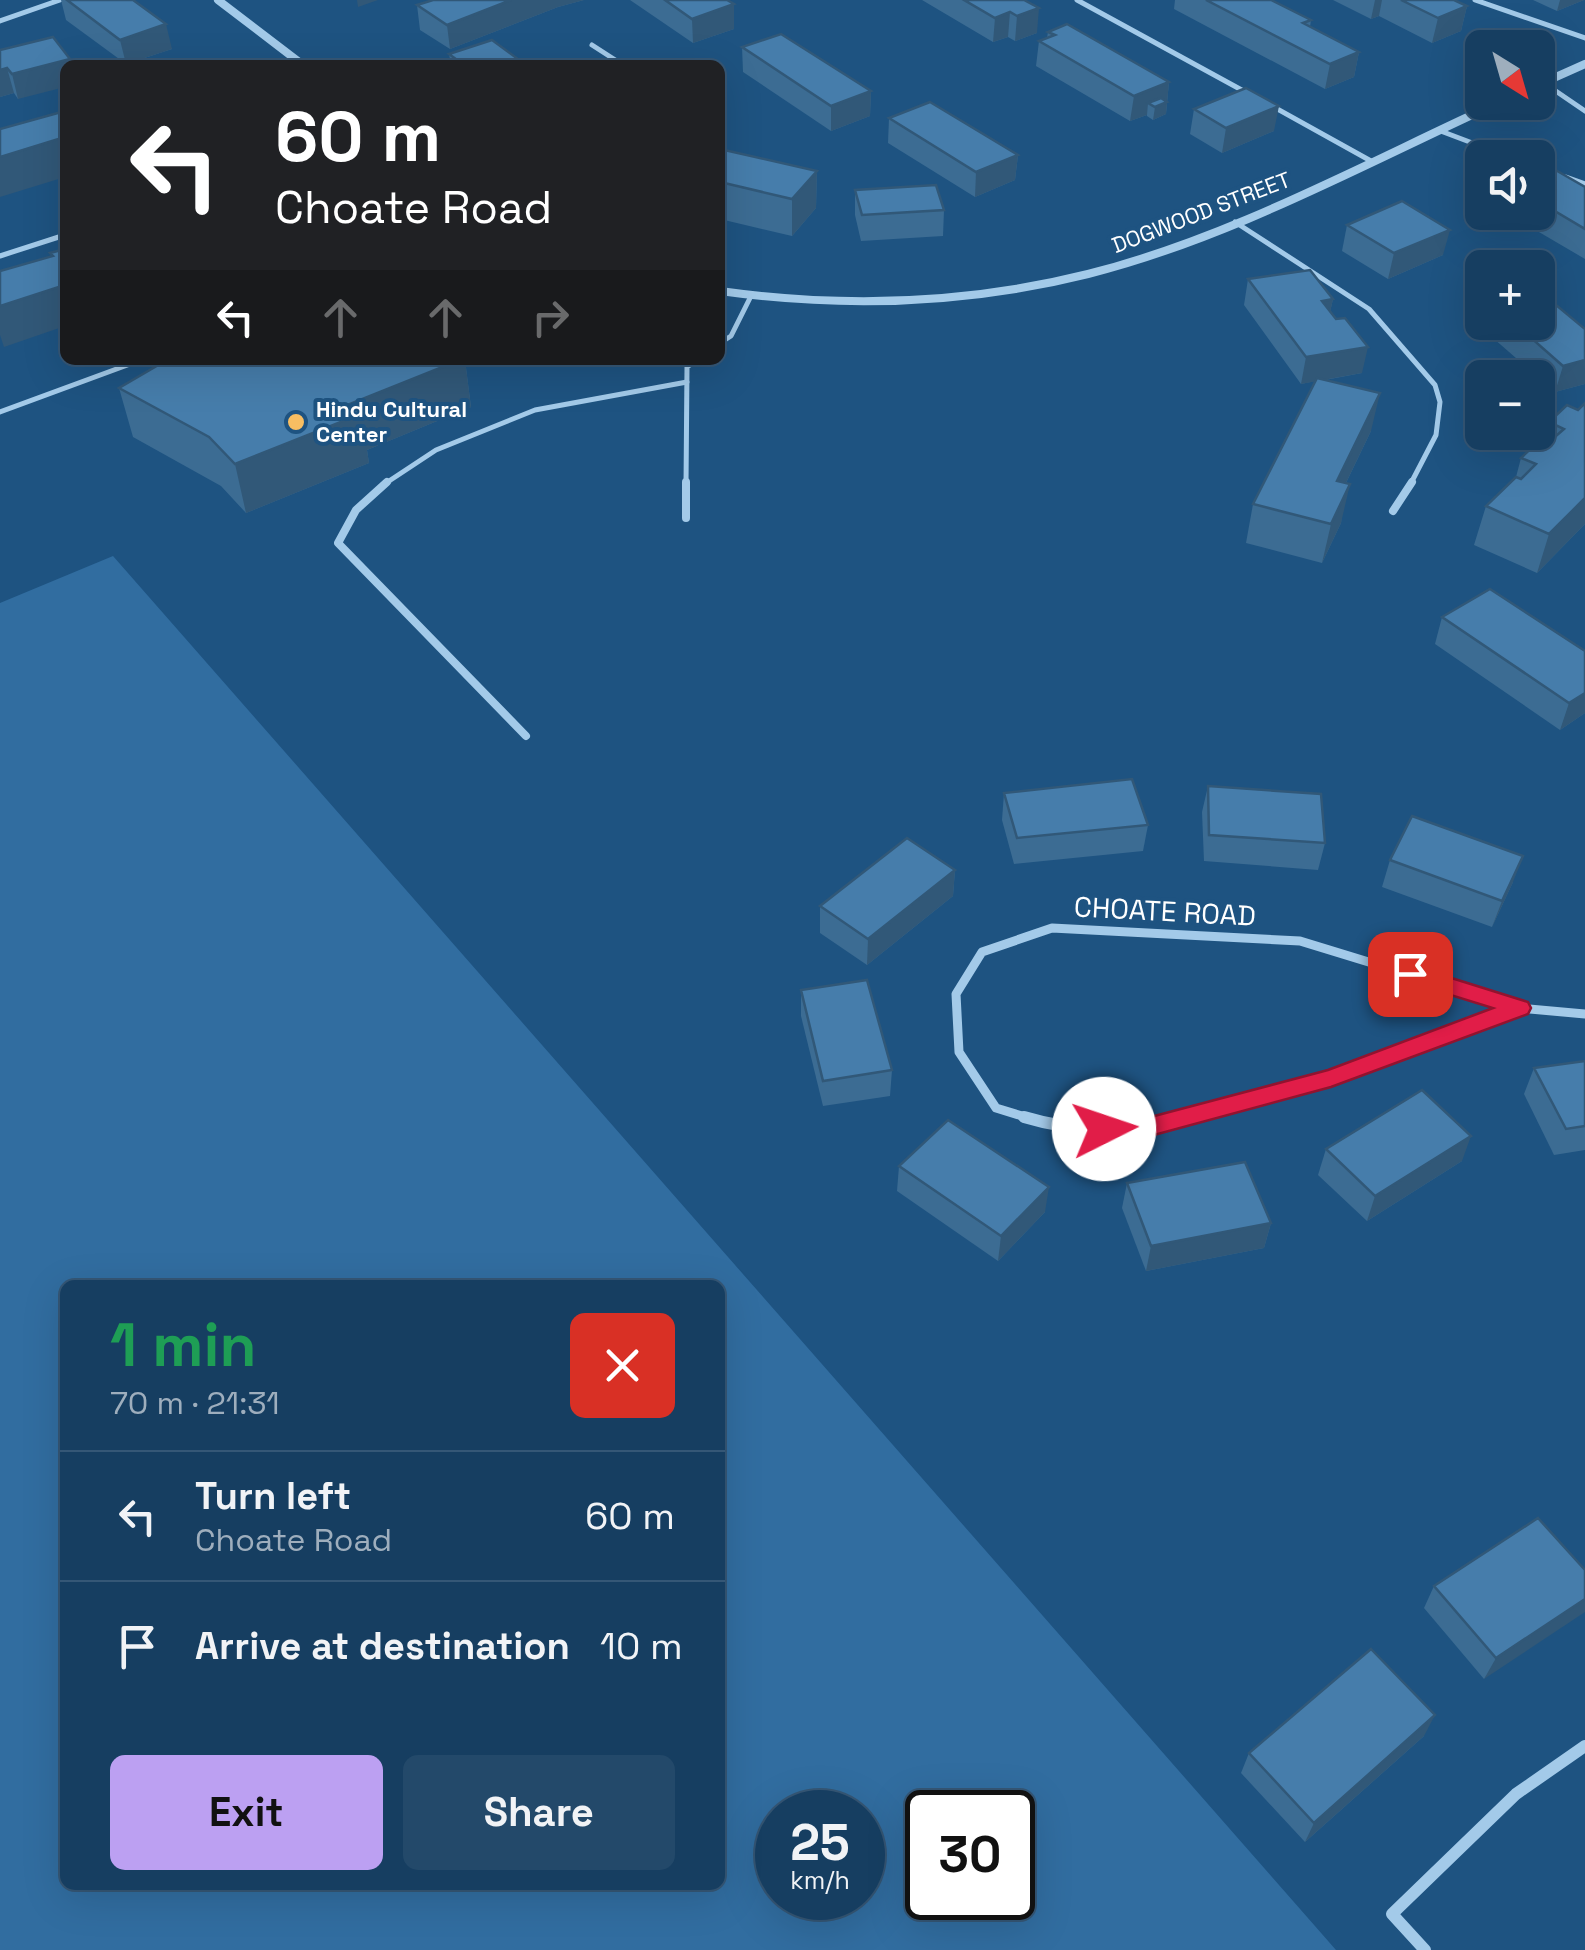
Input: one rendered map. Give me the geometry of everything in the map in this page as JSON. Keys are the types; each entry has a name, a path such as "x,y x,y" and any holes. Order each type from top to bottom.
{"street":[{"path":"218,0 296,60"},
{"path":"1555,78 1585,64"},
{"name":"DOGWOOD STREET","path":"725,292 874,302 1030,286 1132,262 1235,222 1465,118"},
{"name":"CHOATE ROAD","path":"1520,1008 1331,1078 1143,1128 1064,1130 996,1108 959,1052 956,994 982,952 1052,928 1300,940 1520,1008 1585,1014"},
{"path":"1425,1950 1392,1914 1516,1794 1585,1746"}],"lane":[{"path":"0,21 60,0"},
{"path":"1077,0 1250,94"},
{"path":"1476,0 1585,38"},
{"path":"592,46 615,60"},
{"path":"1555,93 1585,111"},
{"path":"1267,104 1371,161"},
{"path":"1438,130 1465,140"},
{"path":"1555,173 1585,184"},
{"path":"1235,222 1358,300 1435,385 1441,401 1440,422 1431,449 1393,512"},
{"path":"0,256 60,237"},
{"path":"725,340 751,296"},
{"path":"0,412 127,365"},
{"path":"686,518 690,365"},
{"path":"526,736 338,543 356,510 382,486 436,450 536,410 687,382"}],"shaded area":[{"path":"113,556 1336,1950 0,1950 0,603"}],"building":[{"path":"67,0 133,0 166,24 120,40"},
{"path":"433,0 511,0 447,25 417,5"},
{"path":"665,0 727,0 734,4 692,19"},
{"path":"964,0 1024,0 1039,8 995,18"},
{"path":"1206,0 1271,0 1311,20 1303,23 1359,52 1330,64"},
{"path":"1401,0 1454,0 1467,6 1438,18"},
{"path":"1067,24 1169,82 1134,96 1039,41 1055,35 1048,32"},
{"path":"781,34 871,91 831,106 742,47"},
{"path":"53,37 70,59 12,74 7,68 0,70 0,50"},
{"path":"492,40 519,60 457,60 449,54"},
{"path":"1246,88 1279,106 1226,128 1194,109"},
{"path":"1161,98 1167,102 1155,107 1148,103"},
{"path":"930,102 1018,155 976,172 889,118"},
{"path":"60,112 60,139 0,157 0,129"},
{"path":"725,150 817,171 792,199 725,183"},
{"path":"1555,170 1585,187 1585,229 1555,211"},
{"path":"936,185 944,210 862,215 855,190"},
{"path":"1402,201 1450,230 1394,253 1347,225"},
{"path":"60,250 60,287 0,306 0,271 53,256 50,253"},
{"path":"1310,270 1333,299 1322,301 1336,319 1345,318 1368,347 1306,357 1248,279"},
{"path":"1555,304 1585,329 1585,360 1563,366 1533,340 1555,340"},
{"path":"158,365 448,365 350,404 361,414 235,464 209,437 119,388"},
{"path":"1317,378 1380,393 1337,481 1350,484 1331,524 1253,504"},
{"path":"1585,403 1585,498 1549,534 1486,506 1536,464 1521,458 1529,450 1555,450 1555,437 1564,429 1555,425 1555,416 1567,405 1578,410"},
{"path":"1490,589 1585,651 1585,693 1569,703 1442,617"},
{"path":"1132,779 1148,825 1017,838 1004,793"},
{"path":"1208,786 1321,794 1325,843 1209,835"},
{"path":"1412,816 1523,856 1502,901 1390,860"},
{"path":"907,838 955,870 868,939 820,906"},
{"path":"867,980 892,1070 823,1081 801,990"},
{"path":"1585,1061 1585,1126 1566,1129 1534,1068"},
{"path":"1422,1090 1471,1136 1375,1196 1326,1149"},
{"path":"948,1120 1049,1187 1001,1236 899,1166"},
{"path":"1245,1162 1271,1223 1151,1246 1127,1183"},
{"path":"1538,1518 1585,1570 1585,1599 1496,1658 1434,1586"},
{"path":"1371,1649 1435,1715 1314,1823 1249,1753"}],"place":[{"name":"Hindu Cultural Center","path":"296,422"}],"route":[{"path":"1104,1129 1143,1128 1331,1078 1520,1008 1410,974"}]}
